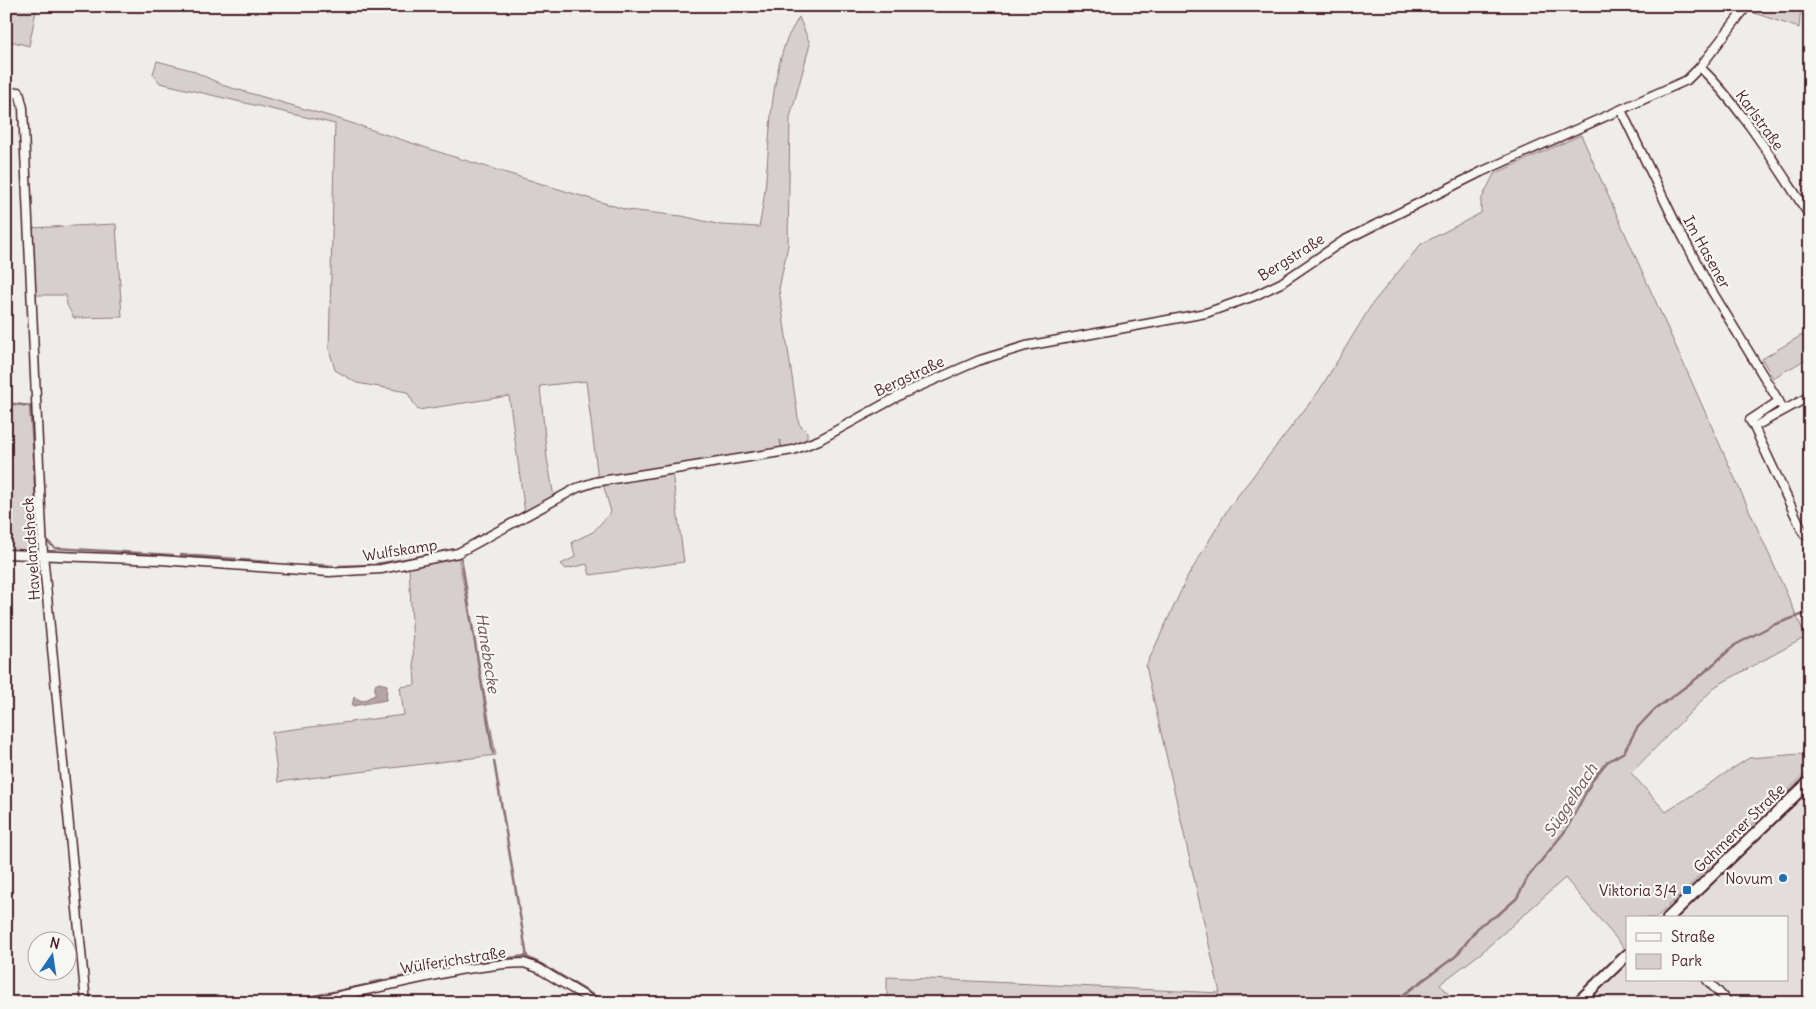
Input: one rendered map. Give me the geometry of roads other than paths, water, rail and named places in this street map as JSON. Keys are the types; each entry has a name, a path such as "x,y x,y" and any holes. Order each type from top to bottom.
{"main road":[{"name":"Gahmener Straße","path":"1670,916 1810,780"},
{"path":"1577,1003 1626,956"}],"street":[{"name":"Bergstraße","path":"778,452 793,450 819,440 895,397 980,360 1044,343 1206,313 1254,296 1281,283 1343,241 1481,172 1679,84 1700,67 1746,6"},
{"name":"Karlstraße","path":"1700,67 1717,84 1810,216"},
{"name":"Havelandsheck","path":"6,94 19,92 23,108 43,554 86,1003"},
{"name":"Im Hasener","path":"1620,110 1710,288 1784,410"},
{"path":"1754,427 1810,396"},
{"path":"1779,401 1750,420 1804,534 1810,532"},
{"name":"Wulfskamp","path":"6,554 43,554 329,572 381,569 458,553 577,488 595,482 778,452"},
{"name":"Wülferichstraße","path":"306,1003 459,970 524,963 538,968 596,1003"},
{"path":"1709,982 1729,1003"}],"waterway":[{"name":"Hanebecke","path":"6,403 30,406 34,458"},
{"name":"Hanebecke","path":"34,465 38,541"},
{"name":"Hanebecke","path":"46,540 55,548 173,555"},
{"name":"Hanebecke","path":"423,556 437,553"},
{"name":"Hanebecke","path":"181,555 236,559"},
{"name":"Hanebecke","path":"377,564 417,557"},
{"name":"Hanebecke","path":"461,557 493,753"},
{"name":"Hanebecke","path":"241,560 269,562"},
{"name":"Hanebecke","path":"308,564 333,566"},
{"name":"Hanebecke","path":"339,566 371,565"},
{"name":"Süggelbach","path":"1388,1003 1399,998 1456,956 1480,925 1499,914 1517,898 1528,877 1566,830 1593,779 1607,762 1624,752 1637,728 1653,711 1700,676 1735,645 1773,625 1810,612"},
{"name":"Hanebecke","path":"494,761 527,957"},
{"path":"495,960 525,956 545,966"},
{"path":"454,966 489,961"},
{"path":"417,973 448,967"},
{"path":"552,970 606,1003"},
{"path":"370,983 412,975"},
{"path":"296,1000 366,985"},
{"path":"283,1003 292,1001"}],"place":[{"name":"Novum","path":"1783,878"},
{"name":"Viktoria 3/4","path":"1687,890"}]}
